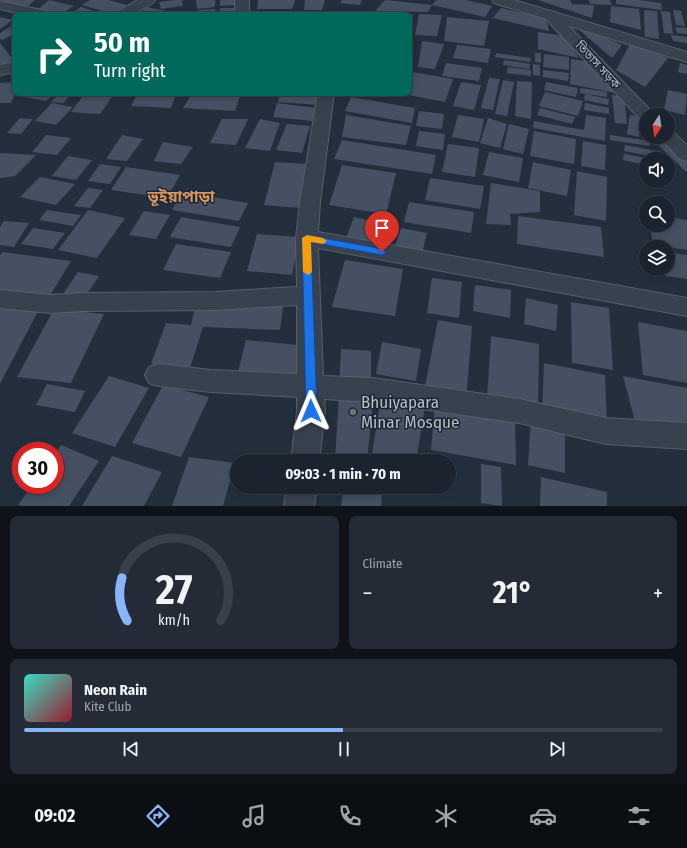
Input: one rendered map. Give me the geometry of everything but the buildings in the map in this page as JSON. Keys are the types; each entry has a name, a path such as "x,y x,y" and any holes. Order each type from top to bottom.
{"street":[{"path":"127,12 148,0"},
{"path":"242,0 242,12"},
{"path":"499,0 517,3 550,15 687,57"},
{"path":"0,5 32,12"},
{"name":"তিতাস সড়ক","path":"550,15 639,108"},
{"path":"0,70 12,68"},
{"path":"306,454 311,411 307,238 310,202 326,96"},
{"path":"675,144 687,155"},
{"path":"307,238 687,307"},
{"path":"0,299 50,304 81,302 215,301 308,295"},
{"path":"158,376 211,382 373,390 519,411 606,431 687,436"},
{"path":"299,506 301,494"}],"slow traffic":[{"path":"308,272 307,238 323,241"}],"place":[{"name":"Bhuiyapara Minar Mosque","path":"353,412"}],"district":[{"name":"ভূইয়াপাড়া","path":"181,196"}],"route":[{"path":"311,411 307,238 382,252"}]}
